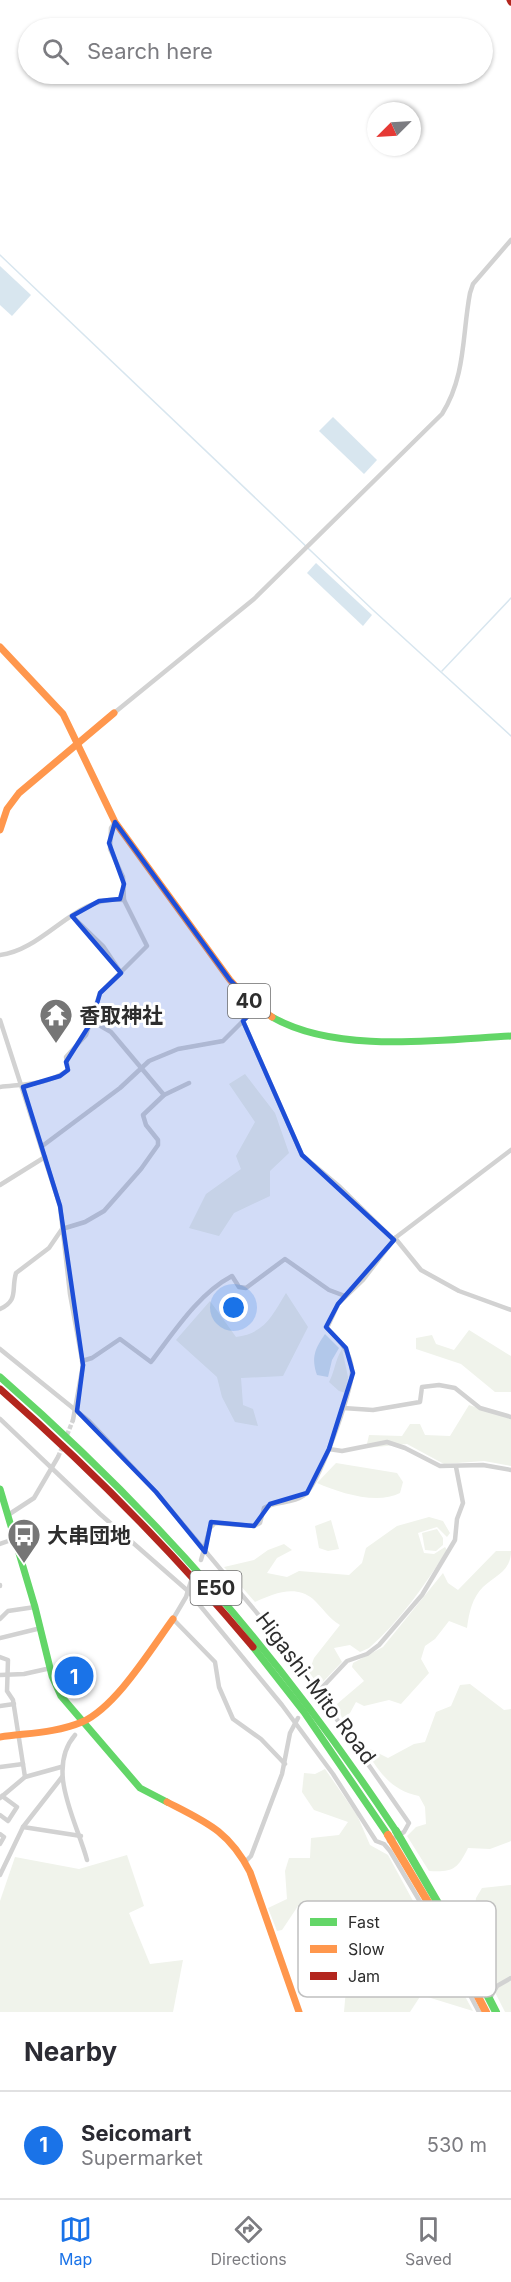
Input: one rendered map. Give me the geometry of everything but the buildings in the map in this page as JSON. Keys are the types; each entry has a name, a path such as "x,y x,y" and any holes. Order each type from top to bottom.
{"main road":[{"name":"40","path":"0,647 56,704 79,742 100,795 115,822 230,980 257,1007 296,1031 342,1041 511,1036"},
{"path":"0,830 7,809 19,793 114,713"},
{"name":"Higashi-Mito Road","path":"0,1377 111,1477 205,1576 270,1653 324,1724 427,1901"},
{"name":"Higashi-Mito Road","path":"0,1389 105,1483 199,1582 297,1702 435,1901"},
{"path":"0,1489 61,1696 140,1788 220,1830 246,1861 298,2012"},
{"path":"0,1737 83,1721 98,1712 173,1619"},
{"name":"Higashi-Mito Road","path":"475,1997 482,2012"},
{"name":"Higashi-Mito Road","path":"487,1997 495,2012"}],"street":[{"path":"114,713 254,599 433,424 455,392 462,366 467,305 473,284 511,240"},
{"path":"0,1087 23,1087 52,1079 68,1070 68,1053 86,1035 100,993 147,946 124,900 123,877 111,855 109,843 115,822"},
{"path":"0,955 17,951 99,901 124,900"},
{"path":"72,916 103,946 121,973"},
{"path":"41,1147 96,1107 149,1061 178,1048 223,1041 257,1007"},
{"path":"0,1020 55,1186 82,1361 82,1382 77,1411 73,1420"},
{"path":"92,1021 111,1032 164,1095"},
{"path":"243,1021 302,1155 340,1187 394,1239 421,1270 459,1291 511,1310"},
{"path":"0,1309 12,1301 15,1295 16,1273 49,1248 62,1229 85,1222 104,1211 141,1169 158,1145 158,1140 146,1125 143,1115 164,1095 189,1083"},
{"path":"201,1560 210,1528 215,1523 254,1526 260,1523 264,1508 270,1504 304,1496 329,1449 351,1381 351,1363 346,1348 327,1328 332,1313 345,1296 363,1281 394,1239 511,1149"},
{"path":"0,1185 45,1157"},
{"path":"82,1361 92,1358 120,1340 151,1362 188,1315 219,1283 232,1276 239,1287 246,1288 285,1259 329,1290 345,1296"},
{"path":"0,1349 77,1411 156,1492 269,1627 410,1823 404,1832 376,1841 297,1720 188,1591 100,1514 0,1419"},
{"path":"343,1408 373,1410 420,1402 422,1387 447,1385 461,1391 480,1408 511,1417"},
{"path":"329,1449 342,1451 366,1445 395,1443 440,1466 456,1467 476,1464 511,1470"},
{"path":"8,1515 34,1498 58,1457"},
{"path":"316,1693 347,1662 366,1654 379,1645 422,1595 455,1540 456,1519 464,1503 456,1467"},
{"path":"0,1544 14,1539"},
{"path":"191,1581 173,1619 215,1662 219,1687 233,1719 261,1739 285,1764"},
{"path":"0,1619 8,1611 35,1606"},
{"path":"0,1638 41,1628"},
{"path":"0,1657 8,1660 7,1690 14,1704 25,1777"},
{"path":"0,1675 51,1668"},
{"path":"0,1706 14,1704"},
{"path":"246,1861 251,1856 285,1764 288,1740 297,1720"},
{"path":"75,1734 68,1743 61,1767 87,1860"},
{"path":"0,1767 23,1764"},
{"path":"0,1815 8,1821 17,1807 1,1797 25,1777 61,1767"},
{"path":"0,1875 23,1827 62,1777"},
{"path":"23,1827 81,1836"},
{"path":"0,1834 4,1837 0,1844"},
{"path":"496,1988 511,1978"},
{"path":"482,2012 491,1997"}],"highlighted area":[{"path":"115,822 230,980 257,1007 243,1021 302,1155 394,1240 338,1304 326,1327 346,1348 353,1373 329,1449 307,1493 270,1504 254,1526 211,1522 205,1552 156,1492 77,1411 83,1365 60,1206 23,1087 60,1076 68,1070 66,1062 92,1021 100,993 121,973 72,916 99,901 120,899 124,884 109,843"}],"shaded area":[{"path":"0,266 31,295 12,316 0,305"},
{"path":"333,417 377,460 364,474 319,431"},
{"path":"316,563 372,615 363,626 307,573"},
{"path":"245,1074 275,1113 289,1153 270,1171 270,1196 234,1213 219,1236 189,1228 206,1194 241,1169 236,1156 255,1122 229,1084"},
{"path":"286,1293 308,1327 283,1376 241,1378 243,1405 253,1409 258,1426 235,1422 222,1397 217,1377 176,1340 210,1301 236,1337 254,1332 267,1322"},
{"path":"469,1330 511,1356 511,1392 495,1392 461,1364 416,1349 416,1338 432,1335 436,1344 454,1350"},
{"path":"325,1334 339,1348 332,1360 328,1377 317,1375 314,1363 316,1349"},
{"path":"342,1349 348,1377 346,1393 339,1391 329,1382"},
{"path":"469,1405 511,1419 511,1466 484,1461 444,1464 407,1444 366,1448 369,1435 402,1436 410,1424 420,1424 425,1435 450,1436"},
{"path":"336,1463 397,1473 403,1482 400,1493 381,1498 370,1498 347,1494 317,1483"},
{"path":"429,1517 443,1521 450,1533 447,1537 437,1527 418,1533 424,1553 434,1554 445,1547 447,1550 439,1563 402,1614 369,1648 360,1652 350,1645 334,1648 342,1662 319,1686 309,1672 314,1658 340,1625 313,1599 299,1592 284,1592 255,1602 224,1567 254,1560 268,1550 284,1544 292,1550 277,1558 267,1573 287,1577 299,1571 349,1575 362,1563 366,1548 397,1526"},
{"path":"331,1520 339,1549 328,1551 319,1548 315,1526"},
{"path":"437,1529 443,1538 443,1545 436,1551 425,1550 422,1533"},
{"path":"496,1551 511,1551 506,1568 483,1587 476,1596 467,1628 449,1621 435,1639 425,1646 421,1659 429,1673 401,1704 389,1700 364,1706 356,1702 350,1713 342,1718 337,1704 364,1681 352,1667 353,1663 383,1647 443,1573 448,1583 458,1590"},
{"path":"470,1684 504,1710 511,1709 511,1841 490,1849 468,1848 461,1861 453,1868 444,1871 429,1871 407,1836 416,1827 426,1824 425,1807 419,1796 402,1790 388,1780 367,1752 370,1749 388,1758 414,1744 425,1742 436,1712 451,1706 460,1685"},
{"path":"325,1769 357,1815 370,1845 388,1855 413,1901 298,1901 298,1906 282,1930 277,1931 268,1908 287,1899 285,1871 289,1858 310,1858 311,1838 339,1835 348,1822 314,1810 302,1792 304,1773 315,1774"},
{"path":"127,1855 144,1906 129,1913 150,1964 183,1960 173,2012 0,2012 0,1901 15,1857 79,1869"},
{"path":"511,1885 511,2012 505,2012 496,1994 496,1901 476,1901 482,1888"},
{"path":"345,1997 420,1997 410,2012 344,2012"},
{"path":"428,1997 465,1997 473,2011"}],"waterway":[{"path":"0,255 373,610 511,736"},
{"path":"442,671 511,598"}],"tunnel":[{"path":"67,1435 73,1420"},
{"path":"58,1457 64,1443"}],"traffic: fast":[{"path":"272,1017 298,1029 357,1040 421,1042 511,1036"},
{"path":"0,1377 113,1482 214,1590 308,1706 396,1831"},
{"path":"0,1489 35,1607 52,1676 61,1696 140,1788 167,1802"},
{"path":"253,1647 304,1712 388,1835"},
{"path":"396,1831 437,1901"},
{"path":"488,1997 496,2012"}],"traffic: slow":[{"path":"0,647 63,714 115,822 230,980 248,1000 272,1017"},
{"path":"0,830 7,809 19,793 114,713"},
{"path":"0,1737 62,1728 82,1722 95,1714 120,1691 173,1619"},
{"path":"167,1802 215,1829 225,1837 242,1858 250,1872 299,2012"},
{"path":"388,1835 427,1901"},
{"path":"478,1997 486,2012"}],"traffic: jam":[{"path":"0,1389 131,1513 253,1647"}],"place":[{"name":"香取神社","path":"56,1044"},
{"name":"大串団地","path":"24,1564"},
{"name":"Seicomart","path":"74,1676"}]}
